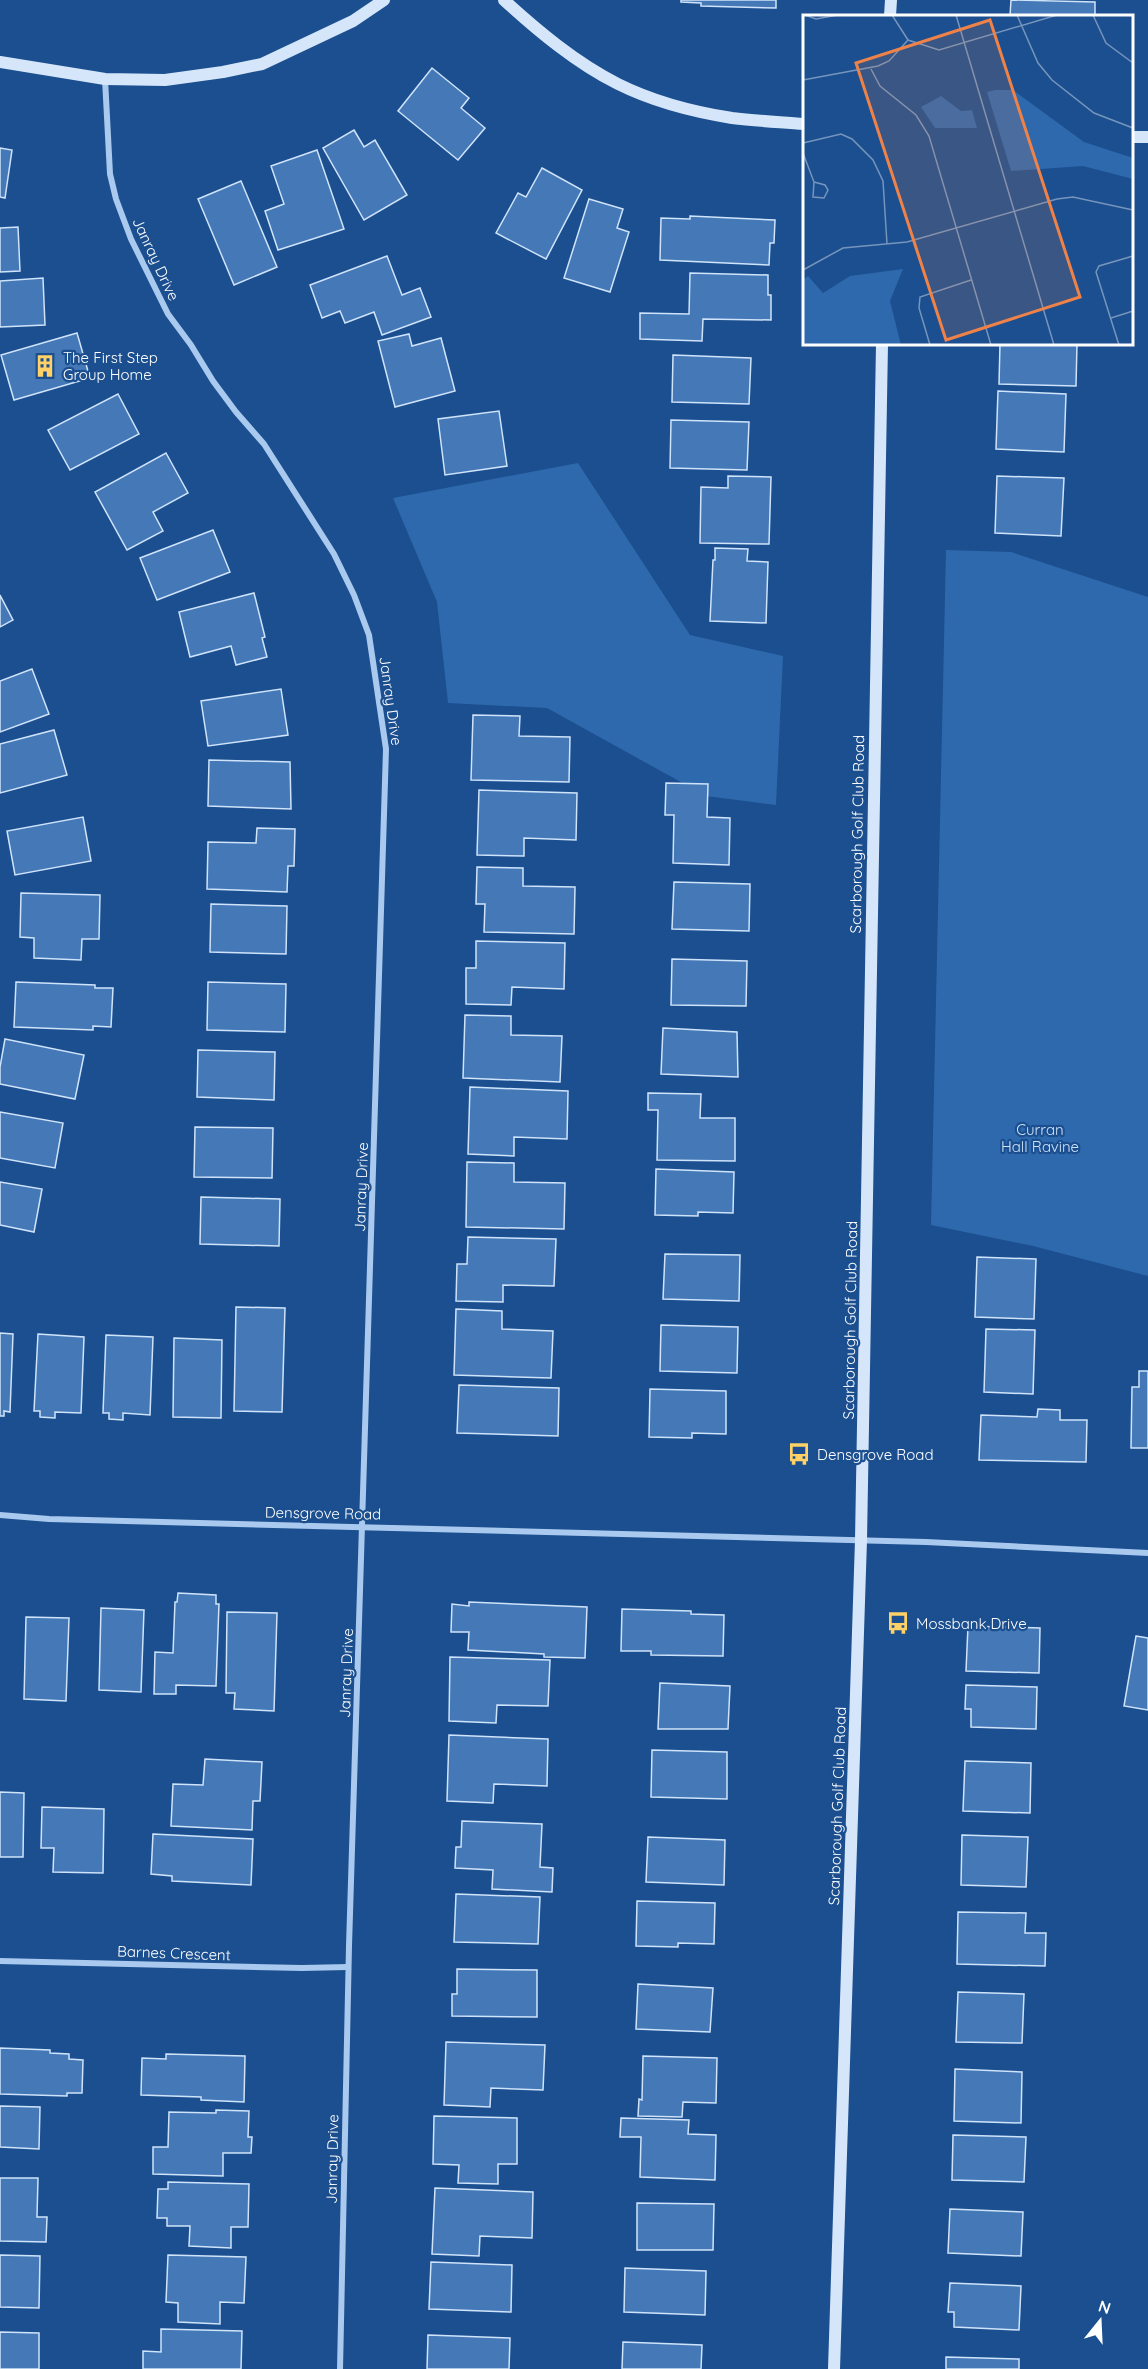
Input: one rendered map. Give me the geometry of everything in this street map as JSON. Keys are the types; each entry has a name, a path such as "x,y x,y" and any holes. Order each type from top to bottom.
{"street":[{"path":"0,62 105,79 165,80 262,64 353,21 384,0"},
{"path":"504,0 530,24 577,59 618,84 677,106 731,118 803,124"},
{"path":"890,15 891,0"},
{"name":"Janray Drive","path":"105,79 110,174 131,239 168,314 230,404 264,444 318,527 354,595 369,635 386,749 348,1967 340,2369"},
{"path":"1133,137 1148,136"},
{"name":"Scarborough Golf Club Road","path":"834,2369 861,1540 882,345"},
{"name":"Densgrove Road","path":"0,1515 49,1519 861,1540"},
{"path":"861,1540 1148,1553"},
{"name":"Barnes Crescent","path":"0,1961 348,1967"}],"green space":[{"path":"578,463 690,635 783,656 776,805 706,796 547,708 448,703 437,602 393,498"},
{"name":"Curran Hall Ravine","path":"946,550 1011,552 1148,597 1148,1276 1033,1246 931,1225"}],"building":[{"path":"681,0 776,0 776,8 701,6 701,3 681,2"},
{"path":"1011,0 1095,2 1095,15 1010,15"},
{"path":"432,68 469,98 461,108 485,128 458,160 398,111"},
{"path":"354,130 364,147 375,140 407,195 364,220 323,148"},
{"path":"0,148 12,150 5,198 0,197"},
{"path":"317,150 344,229 278,250 265,211 284,204 271,166"},
{"path":"542,168 582,190 546,259 496,233 518,193 526,197"},
{"path":"241,181 277,267 234,285 198,199"},
{"path":"589,199 623,209 617,228 629,232 610,292 564,278"},
{"path":"690,216 775,220 774,243 770,243 769,265 660,260 661,218 690,219"},
{"path":"18,227 20,271 0,272 0,228"},
{"path":"387,256 402,295 420,288 431,317 382,335 374,312 345,323 340,311 322,318 310,285"},
{"path":"690,273 768,275 771,320 703,319 702,341 640,339 640,313 689,314"},
{"path":"43,278 45,325 0,327 0,281"},
{"name":"The First Step Group Home","path":"77,333 90,378 14,400 1,355"},
{"path":"409,334 412,346 441,338 455,391 395,407 378,341"},
{"path":"1000,345 1077,345 1076,386 999,384"},
{"path":"673,355 751,358 749,404 672,402"},
{"path":"998,391 1066,394 1064,452 996,449"},
{"path":"118,394 139,434 70,470 48,430"},
{"path":"499,411 507,466 445,475 438,419"},
{"path":"671,420 749,422 747,470 670,468"},
{"path":"166,453 188,493 153,512 163,531 127,550 95,492"},
{"path":"728,476 771,477 769,544 700,543 701,487 728,488"},
{"path":"997,476 1064,478 1061,536 995,533"},
{"path":"213,530 230,572 157,600 140,558"},
{"path":"715,548 748,549 747,561 768,562 766,623 710,621"},
{"path":"254,593 265,637 262,638 267,657 236,665 231,646 190,657 179,612"},
{"path":"0,595 13,620 0,627"},
{"path":"32,669 49,714 0,732 0,681"},
{"path":"281,689 288,735 208,746 201,701"},
{"path":"473,715 520,716 519,736 570,737 569,782 471,780"},
{"path":"54,730 67,775 0,793 0,744"},
{"path":"209,760 290,762 291,809 208,806"},
{"path":"666,783 708,784 707,817 730,818 729,865 673,863 674,815 665,815"},
{"path":"479,790 577,793 576,840 524,838 524,856 477,855"},
{"path":"83,817 91,861 15,875 7,831"},
{"path":"257,828 295,829 294,866 288,866 287,892 207,889 208,842 256,843"},
{"path":"477,867 523,868 523,886 575,887 574,934 484,932 485,904 476,904"},
{"path":"674,882 750,884 749,931 672,929"},
{"path":"21,893 100,895 99,939 82,939 81,960 34,958 34,938 20,937"},
{"path":"211,904 287,906 286,954 210,952"},
{"path":"476,941 565,943 564,989 512,987 511,1005 466,1004 466,968 476,968"},
{"path":"672,959 747,961 746,1006 671,1005"},
{"path":"16,982 95,985 95,988 113,988 111,1027 93,1026 93,1030 14,1027"},
{"path":"208,982 286,984 285,1032 207,1030"},
{"path":"465,1015 511,1016 511,1035 562,1036 560,1082 463,1078"},
{"path":"663,1028 737,1032 738,1077 661,1074"},
{"path":"5,1039 84,1055 75,1099 0,1084 0,1067"},
{"path":"198,1050 275,1052 274,1100 197,1097"},
{"path":"470,1087 568,1091 567,1139 514,1137 514,1156 468,1154"},
{"path":"648,1093 701,1094 700,1118 735,1118 735,1161 657,1160 658,1110 648,1110"},
{"path":"0,1112 63,1123 55,1168 0,1158"},
{"path":"195,1127 273,1128 272,1178 194,1177"},
{"path":"467,1162 514,1163 514,1182 565,1183 564,1229 466,1227"},
{"path":"656,1169 734,1172 733,1213 698,1212 698,1216 655,1215"},
{"path":"0,1182 42,1189 34,1232 0,1225"},
{"path":"201,1197 280,1199 279,1246 200,1244"},
{"path":"468,1237 556,1239 554,1286 503,1285 503,1302 456,1301 457,1264 467,1264"},
{"path":"665,1254 740,1255 739,1301 663,1299"},
{"path":"977,1257 1036,1259 1034,1319 975,1317"},
{"path":"236,1307 285,1308 282,1412 234,1411"},
{"path":"456,1309 502,1311 502,1329 553,1331 551,1378 454,1375"},
{"path":"661,1325 738,1327 737,1373 660,1371"},
{"path":"986,1329 1035,1330 1033,1394 984,1392"},
{"path":"0,1333 13,1334 10,1412 4,1411 4,1416 0,1416"},
{"path":"38,1334 84,1337 81,1413 55,1412 55,1418 40,1417 40,1411 34,1411"},
{"path":"106,1335 153,1337 150,1415 123,1413 123,1420 109,1419 109,1413 103,1413"},
{"path":"174,1338 222,1340 221,1418 173,1417"},
{"path":"1139,1371 1148,1371 1148,1448 1131,1448 1132,1387 1139,1387"},
{"path":"459,1385 559,1388 558,1436 457,1433"},
{"path":"650,1389 726,1391 726,1434 692,1433 692,1438 649,1437"},
{"path":"1038,1409 1060,1410 1060,1420 1087,1420 1086,1462 979,1460 981,1415 1037,1417"},
{"path":"178,1593 216,1595 216,1604 219,1604 216,1686 176,1685 176,1694 154,1694 155,1652 173,1653 175,1602 177,1602"},
{"path":"469,1602 587,1607 585,1658 468,1650 469,1632 451,1632 452,1604 469,1606"},
{"path":"101,1608 144,1610 141,1692 99,1690"},
{"path":"622,1609 691,1611 691,1614 724,1615 723,1656 651,1655 651,1651 621,1651"},
{"path":"227,1612 277,1613 274,1711 234,1709 235,1693 226,1693"},
{"path":"26,1617 69,1618 66,1701 24,1699"},
{"path":"968,1626 1040,1628 1039,1673 966,1671"},
{"path":"1136,1636 1148,1638 1148,1710 1124,1706"},
{"path":"450,1657 550,1660 548,1706 497,1705 496,1723 449,1721"},
{"path":"660,1683 730,1686 728,1729 658,1729"},
{"path":"966,1685 1037,1687 1036,1729 971,1727 971,1709 965,1709"},
{"path":"449,1735 548,1739 547,1786 494,1784 493,1803 447,1801"},
{"path":"652,1750 727,1752 727,1799 651,1797"},
{"path":"205,1759 262,1762 260,1801 253,1801 252,1830 171,1826 173,1784 203,1785"},
{"path":"965,1761 1031,1763 1030,1813 963,1811"},
{"path":"0,1792 24,1793 23,1857 0,1857"},
{"path":"42,1807 104,1809 103,1873 53,1872 54,1848 41,1848"},
{"path":"462,1821 542,1824 540,1867 553,1868 552,1892 492,1889 493,1870 455,1868 456,1847 461,1847"},
{"path":"153,1834 253,1839 251,1885 172,1881 172,1876 151,1874"},
{"path":"962,1835 1028,1837 1026,1887 961,1885"},
{"path":"648,1837 725,1840 724,1885 646,1882"},
{"path":"456,1894 540,1897 538,1944 454,1942"},
{"path":"637,1901 715,1903 714,1944 678,1943 678,1947 636,1946"},
{"path":"958,1912 1026,1913 1025,1933 1046,1933 1045,1966 957,1964"},
{"path":"457,1969 537,1970 537,2017 452,2016 452,1994 457,1994"},
{"path":"638,1984 713,1988 710,2032 636,2029"},
{"path":"958,1992 1024,1994 1022,2043 956,2042"},
{"path":"446,2042 545,2045 543,2090 491,2088 490,2107 444,2105"},
{"path":"0,2048 50,2050 50,2053 69,2054 69,2059 83,2060 82,2093 67,2093 67,2096 0,2094"},
{"path":"166,2054 245,2056 244,2102 201,2100 201,2097 141,2095 142,2058 166,2059"},
{"path":"643,2056 717,2058 716,2103 683,2102 682,2117 638,2116 639,2099 642,2100"},
{"path":"955,2069 1022,2072 1021,2123 954,2121"},
{"path":"0,2106 40,2107 39,2149 0,2147"},
{"path":"216,2110 249,2111 248,2137 252,2137 251,2153 223,2153 223,2176 153,2174 153,2147 168,2147 169,2112 216,2113"},
{"path":"434,2116 517,2118 517,2164 498,2164 498,2184 458,2183 459,2165 433,2164"},
{"path":"621,2118 689,2120 688,2134 716,2135 715,2180 640,2177 641,2137 620,2137"},
{"path":"953,2135 1026,2137 1024,2182 952,2180"},
{"path":"0,2178 38,2178 37,2217 47,2217 46,2242 0,2241"},
{"path":"168,2182 249,2184 248,2227 231,2227 231,2248 189,2246 190,2226 167,2226 167,2218 157,2218 158,2189 168,2189"},
{"path":"435,2188 533,2192 532,2238 480,2236 479,2256 432,2254"},
{"path":"637,2203 714,2204 713,2250 637,2250"},
{"path":"950,2209 1023,2212 1021,2256 948,2253"},
{"path":"0,2255 40,2256 39,2308 0,2307"},
{"path":"168,2255 246,2257 244,2303 220,2302 220,2324 178,2322 178,2303 166,2302"},
{"path":"431,2262 512,2265 511,2312 429,2309"},
{"path":"625,2268 706,2271 705,2315 624,2312"},
{"path":"950,2283 1021,2286 1019,2330 954,2327 954,2312 948,2312"},
{"path":"161,2329 242,2331 241,2369 143,2369 143,2351 161,2352"},
{"path":"0,2332 39,2333 39,2369 0,2369"},
{"path":"428,2335 510,2338 509,2369 427,2369"},
{"path":"623,2342 702,2345 701,2369 622,2369"},
{"path":"946,2357 1019,2359 1019,2369 946,2369"}],"place":[{"name":"The First Step Group Home","path":"45,366"},
{"name":"Densgrove Road","path":"799,1454"},
{"name":"Mossbank Drive","path":"898,1623"}]}
